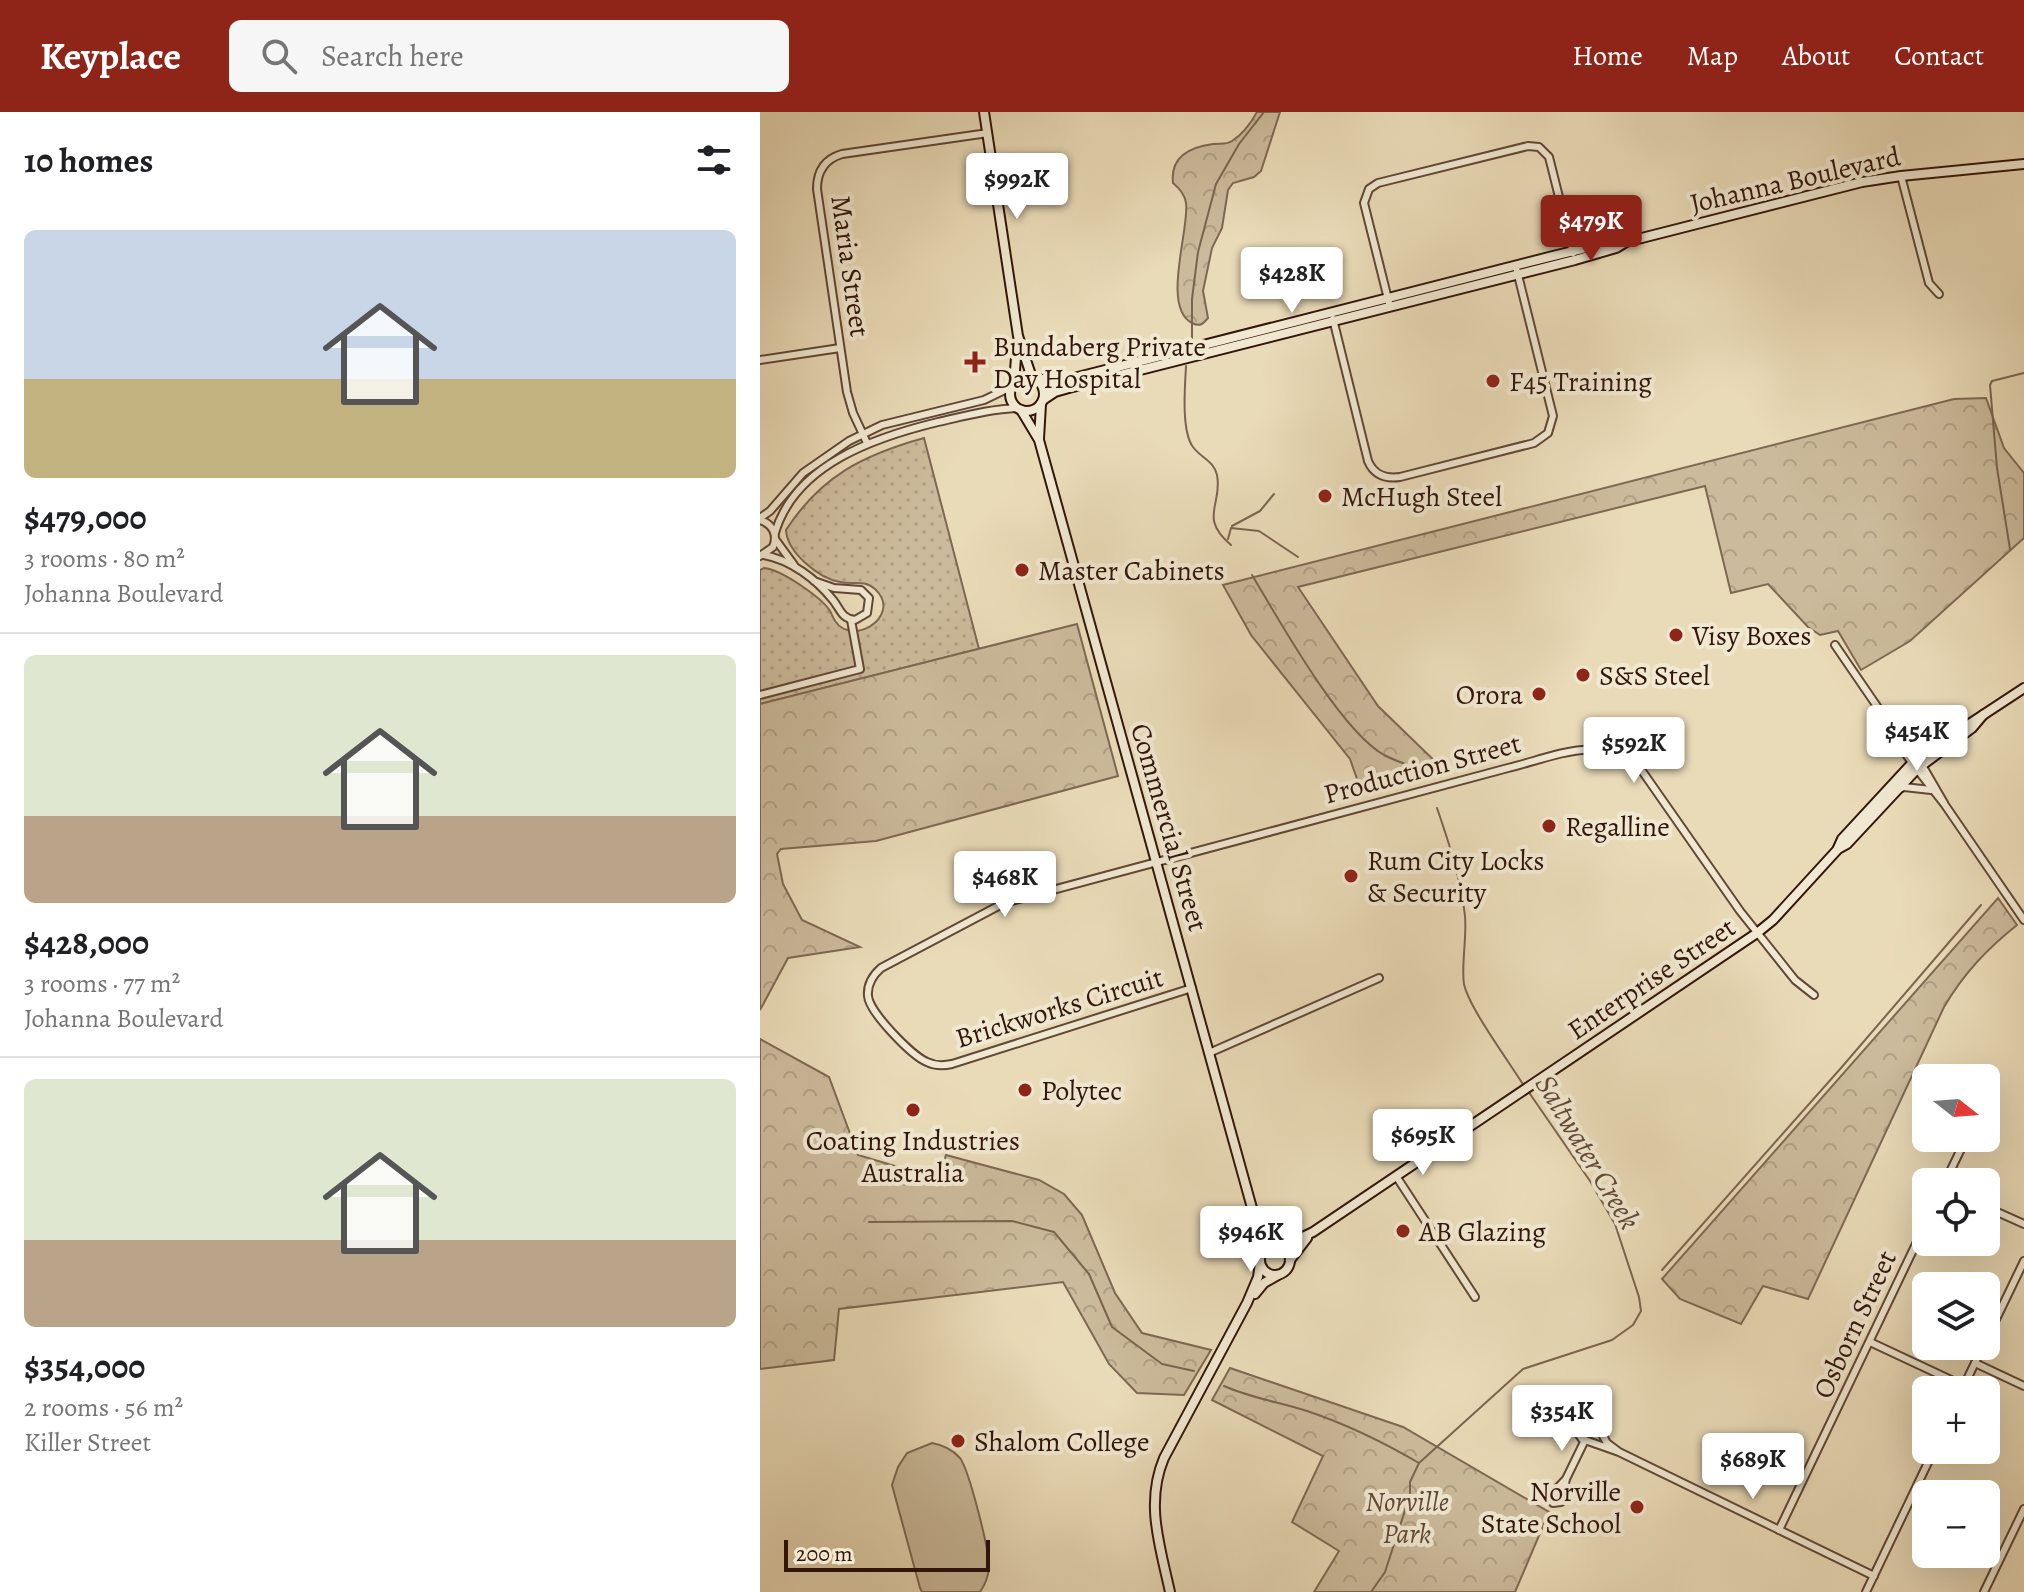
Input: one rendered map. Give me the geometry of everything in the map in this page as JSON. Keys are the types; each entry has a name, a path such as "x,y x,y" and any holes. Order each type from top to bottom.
{"street":[{"path":"762,556 773,547 788,506 809,482 830,464 867,443 985,411 1032,410 1042,402 1043,389 1034,378 1018,336 984,112"},
{"name":"Maria Street","path":"867,443 850,403 840,348 817,189 822,168 830,159 842,154 988,133"},
{"path":"1388,302 1364,203 1369,189 1378,183 1528,146 1539,147 1549,157 1574,255"},
{"name":"Johanna Boulevard","path":"1042,402 1055,392 1574,255 1615,241 1626,242 1797,198 1901,176 2024,164"},
{"path":"1901,176 1929,283 1939,294"},
{"path":"1332,317 1372,468 1383,476 1394,478 1534,443 1545,436 1552,424 1552,409 1517,270"},
{"name":"Johanna Boulevard","path":"1034,378 1070,379 1332,317"},
{"path":"1018,336 1011,399 1019,409"},
{"path":"760,360 840,348"},
{"path":"795,567 771,526 760,519 820,458 862,434 897,420 984,400 1001,394 1022,378 1034,378"},
{"name":"Commercial Street","path":"1039,440 1042,402"},
{"name":"Commercial Street","path":"1019,409 1039,440 1257,1226 1260,1261"},
{"path":"762,556 779,559 795,567 814,581 833,600 842,615 851,620 860,619 867,613 870,604 866,594 856,589 834,588 814,581"},
{"path":"760,695 860,669 851,620"},
{"path":"1835,645 1899,736 1919,746 1936,748 1930,767 1932,780"},
{"name":"Enterprise Street","path":"1838,849 1842,839 1917,764 2024,688"},
{"path":"1899,736 1899,744 1932,780 1945,805"},
{"name":"Production Street","path":"1156,861 1508,768 1579,750 1600,748 1620,754 1640,768 1757,933 1796,982 1814,995"},
{"path":"1917,764 2024,920"},
{"name":"Enterprise Street","path":"1276,1246 1313,1232 1757,933 1773,920 1838,849 1847,844 1898,790 1917,764"},
{"path":"1898,790 1904,787 1934,792"},
{"name":"Brickworks Circuit","path":"1156,861 1020,898 988,910 881,968 870,983 869,1002 875,1014 917,1056 939,1066 1192,988"},
{"path":"1209,1053 1379,978"},
{"path":"1396,1176 1475,1297"},
{"path":"2000,1213 2024,1224"},
{"name":"Commercial Street","path":"1257,1226 1276,1246"},
{"name":"Enterprise Street","path":"1290,1260 1313,1232"},
{"path":"1170,1592 1154,1514 1157,1477 1164,1458 1247,1303 1265,1249 1276,1246 1286,1250 1290,1260 1287,1269 1264,1283 1247,1303"},
{"name":"Osborn Street","path":"1779,1530 1912,1253"},
{"path":"1260,1261 1268,1274 1279,1275"},
{"path":"2000,1311 2024,1261"},
{"path":"1870,1342 1939,1376"},
{"path":"1969,1376 1976,1360"},
{"path":"1975,1363 2024,1386"},
{"path":"1619,1452 1607,1443 1597,1424 1589,1420 1581,1421 1578,1435 1585,1440 1619,1452 1874,1576"},
{"path":"1566,1479 1585,1440"},
{"path":"1866,1592 1927,1464"},
{"path":"1984,1592 2024,1509"}],"green space":[{"path":"1257,112 1280,112 1261,171 1254,177 1233,183 1228,190 1222,228 1212,248 1203,291 1208,318 1201,324 1195,324 1183,314 1179,301 1179,266 1186,203 1173,183 1175,166 1189,151 1232,141"},
{"path":"1986,398 2004,448 2024,473 2024,538 1910,641 1861,670 1838,631 1820,635 1808,627 1768,584 1731,593 1705,486 1298,587 1378,706 1445,771 1362,793 1350,759 1251,635 1223,585 1954,399"},
{"path":"924,438 979,649 760,704 760,570 771,570 802,586 822,601 839,626 860,630 870,626 883,610 882,600 875,589 867,584 831,580 814,570 792,547 786,530 814,495 845,470 882,452"},
{"path":"1077,624 1118,776 876,841 781,849 777,854 783,884 802,920 860,947 788,958 760,1010 760,704"},
{"path":"1998,898 2017,925 1977,962 1960,983 1944,1007 1917,1064 1912,1064 1912,1076 1808,1299 1763,1286 1741,1324 1680,1299 1662,1279"},
{"path":"760,1039 829,1077 858,1155 938,1179 946,1155 1039,1180 1064,1194 1082,1215 1115,1293 1142,1333 1211,1350 1184,1395 1137,1393 1109,1364 1063,1282 839,1309 834,1360 760,1369"},
{"name":"Norville Park","path":"1230,1368 1403,1427 1549,1512 1515,1592 1314,1592 1339,1551 1292,1522 1323,1456 1212,1400"},
{"path":"932,1443 957,1455 968,1478 983,1529 989,1568 980,1592 922,1592 920,1588 892,1485 907,1453"}],"waterway":[{"name":"Saltwater Creek","path":"1192,342 1192,299 1198,252 1216,184 1239,144 1264,112"},
{"name":"Saltwater Creek","path":"1186,366 1185,408 1189,440 1215,470 1218,485 1214,518 1221,535 1231,545"},
{"path":"2010,549 1997,468 1990,385 1992,381 2024,373"},
{"path":"1232,526 1260,511 1274,494"},
{"path":"1228,539 1231,528 1259,531 1298,557"},
{"name":"Saltwater Creek","path":"1252,575 1294,645 1349,723 1384,755 1428,774"},
{"name":"Saltwater Creek","path":"1437,808 1463,902 1463,969 1467,994 1524,1086"},
{"path":"1662,1270 1981,905"},
{"name":"Saltwater Creek","path":"1371,1592 1385,1572 1410,1495 1410,1482 1419,1463 1523,1369 1612,1340 1633,1325 1641,1311 1615,1224 1590,1181 1528,1091"},
{"path":"869,1222 1012,1221 1054,1232 1089,1274 1112,1327 1162,1364 1194,1371"},
{"path":"1224,1386 1336,1422 1419,1463"}],"place":[{"name":"Bundaberg Private Day Hospital","path":"975,362"},
{"name":"F45 Training","path":"1493,381"},
{"name":"McHugh Steel","path":"1325,496"},
{"name":"Master Cabinets","path":"1022,570"},
{"name":"Visy Boxes","path":"1676,635"},
{"name":"S&S Steel","path":"1583,675"},
{"name":"Orora","path":"1539,694"},
{"name":"Regalline","path":"1549,826"},
{"name":"Rum City Locks & Security","path":"1351,876"},
{"name":"Polytec","path":"1025,1090"},
{"name":"Coating Industries Australia","path":"913,1110"},
{"name":"AB Glazing","path":"1403,1231"},
{"name":"Shalom College","path":"958,1441"},
{"name":"Norville State School","path":"1637,1507"}]}
